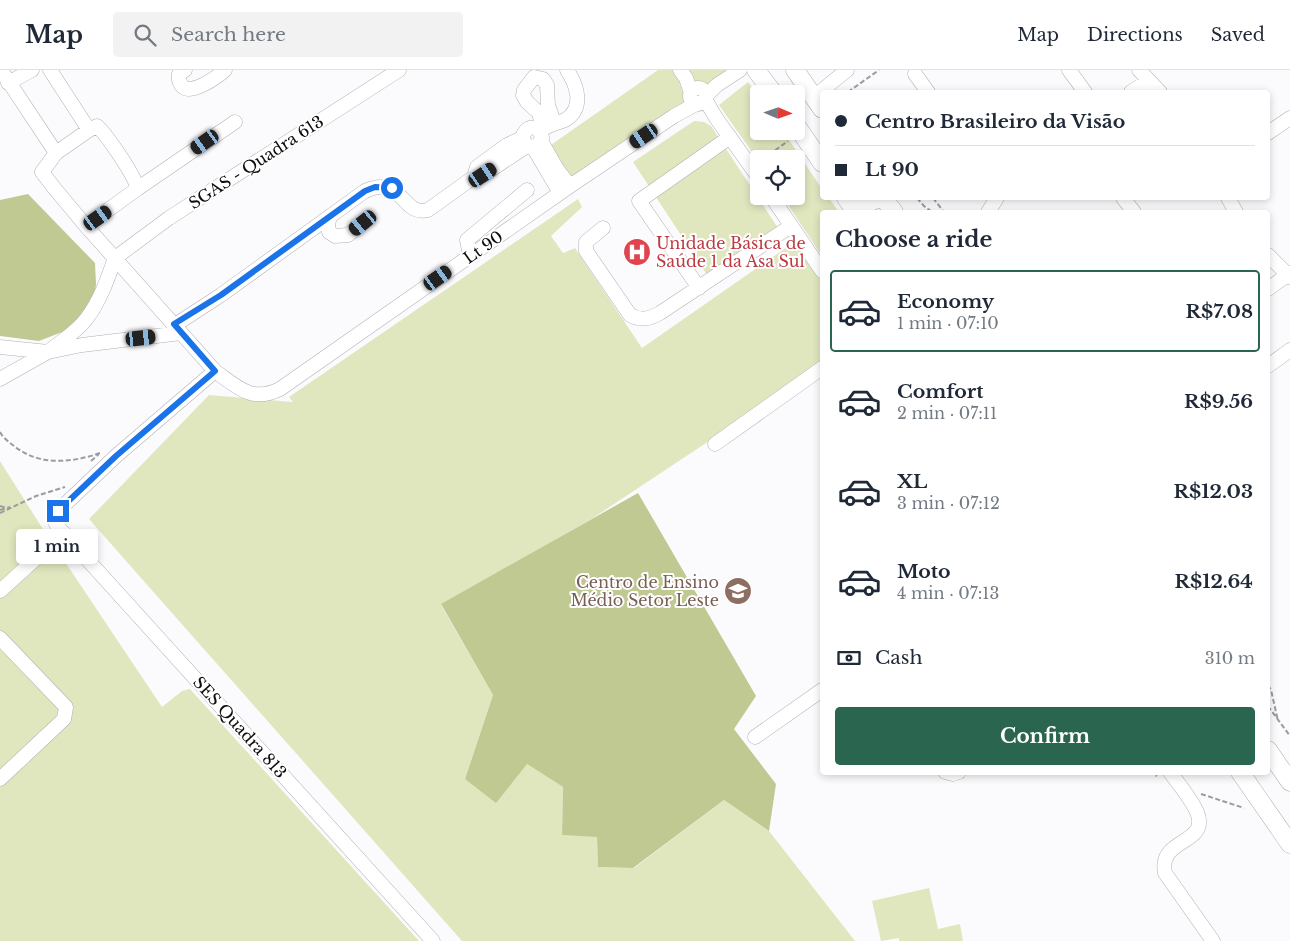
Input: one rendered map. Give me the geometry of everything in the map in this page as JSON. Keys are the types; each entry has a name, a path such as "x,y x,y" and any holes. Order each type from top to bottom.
{"main road":[{"path":"756,70 767,85"},
{"path":"795,70 818,103"},
{"path":"805,138 820,160"},
{"path":"863,210 868,203 874,200"},
{"path":"885,200 892,210"},
{"path":"1270,753 1290,782"},
{"path":"1242,775 1290,844"}],"street":[{"path":"1,70 56,153 96,126 101,130 129,169 138,184 138,189"},
{"path":"8,83 32,70"},
{"path":"50,70 89,130"},
{"path":"185,70 179,74 178,79 183,87 189,90 195,89 225,70"},
{"name":"SGAS - Quadra 613","path":"116,258 170,218 399,70"},
{"path":"0,346 48,352 178,328 330,216 365,191 375,187 392,188 414,209 428,210 474,177 477,167 507,145 537,136 566,119 574,110 578,94 574,81 567,70"},
{"name":"Lt 90","path":"56,153 42,172 54,189 215,371 251,394 264,395 274,391 674,116 699,96 740,70"},
{"path":"830,90 848,70"},
{"path":"1069,70 1084,90"},
{"path":"683,74 750,165"},
{"path":"916,74 927,90"},
{"path":"1133,90 1144,75 1158,90"},
{"path":"1270,132 1290,118"},
{"path":"86,226 235,122"},
{"path":"537,136 565,190"},
{"path":"698,288 639,200 730,137"},
{"path":"470,256 467,240 526,190"},
{"path":"1125,200 1132,210"},
{"path":"777,205 820,268"},
{"path":"330,216 328,224 330,232 335,236 348,235 363,223"},
{"path":"603,228 586,242 586,250 630,315 642,320 660,313 791,226"},
{"path":"1270,257 1289,275 1270,288"},
{"path":"0,379 48,352 80,326 88,317 107,281 116,258"},
{"path":"1270,365 1290,350"},
{"path":"715,444 820,369"},
{"path":"116,456 215,371"},
{"name":"SES Quadra 813","path":"116,456 58,511 55,520 57,526 433,941"},
{"path":"0,590 64,533"},
{"path":"0,638 66,707 64,718 0,779"},
{"path":"755,737 820,691"},
{"path":"1172,775 1196,811 1199,818 1199,826 1196,833 1168,853 1164,860 1165,873 1213,941"}],"path":[{"path":"853,89 879,70"},
{"path":"919,200 929,210"},
{"path":"0,432 2,436 20,450 38,458 56,461 74,460 100,452"},
{"path":"89,463 100,454 116,456"},
{"path":"0,512 36,496 66,486"},
{"path":"0,512 21,503"},
{"path":"0,506 8,508"},
{"path":"0,512 15,506"},
{"path":"1270,689 1278,722"},
{"path":"1270,709 1290,736"}],"green space":[{"path":"658,70 680,70 691,93 674,116 570,186 548,147"},
{"path":"687,70 735,70 703,88 695,83"},
{"path":"748,82 750,85 750,140 789,140 796,150 751,150 719,105"},
{"path":"694,121 704,122 711,126 750,185 750,205 763,205 778,228 707,275 633,162"},
{"path":"805,164 820,186 820,200 830,200 838,210 820,210 820,253 788,205 805,205"},
{"path":"28,194 95,263 96,284 93,307 80,325 39,341 0,336 0,200"},
{"path":"578,199 582,207 551,236 563,253 575,248 642,348 800,238 820,268 820,367 593,518 441,605 493,695 465,779 527,764 563,787 562,835 597,836 598,867 634,868 724,800 769,831 855,941 462,941 89,519 209,395 293,402 289,397"},
{"path":"0,461 39,523 162,707 182,691 190,689 419,941 0,941"},
{"path":"638,493 756,696 734,729 776,784 769,831 724,800 633,868 598,867 597,837 562,835 563,787 527,764 496,803 465,779 493,695 441,604"},
{"path":"929,888 938,929 960,924 963,941 899,941 899,938 881,941 872,901"}],"place":[{"name":"Unidade Básica de Saúde 1 da Asa Sul","path":"637,252"},
{"name":"Centro de Ensino Médio Setor Leste","path":"738,591"}],"route":[{"path":"58,511 116,456 215,371 174,324 221,295 365,191 375,187 392,188"}]}
